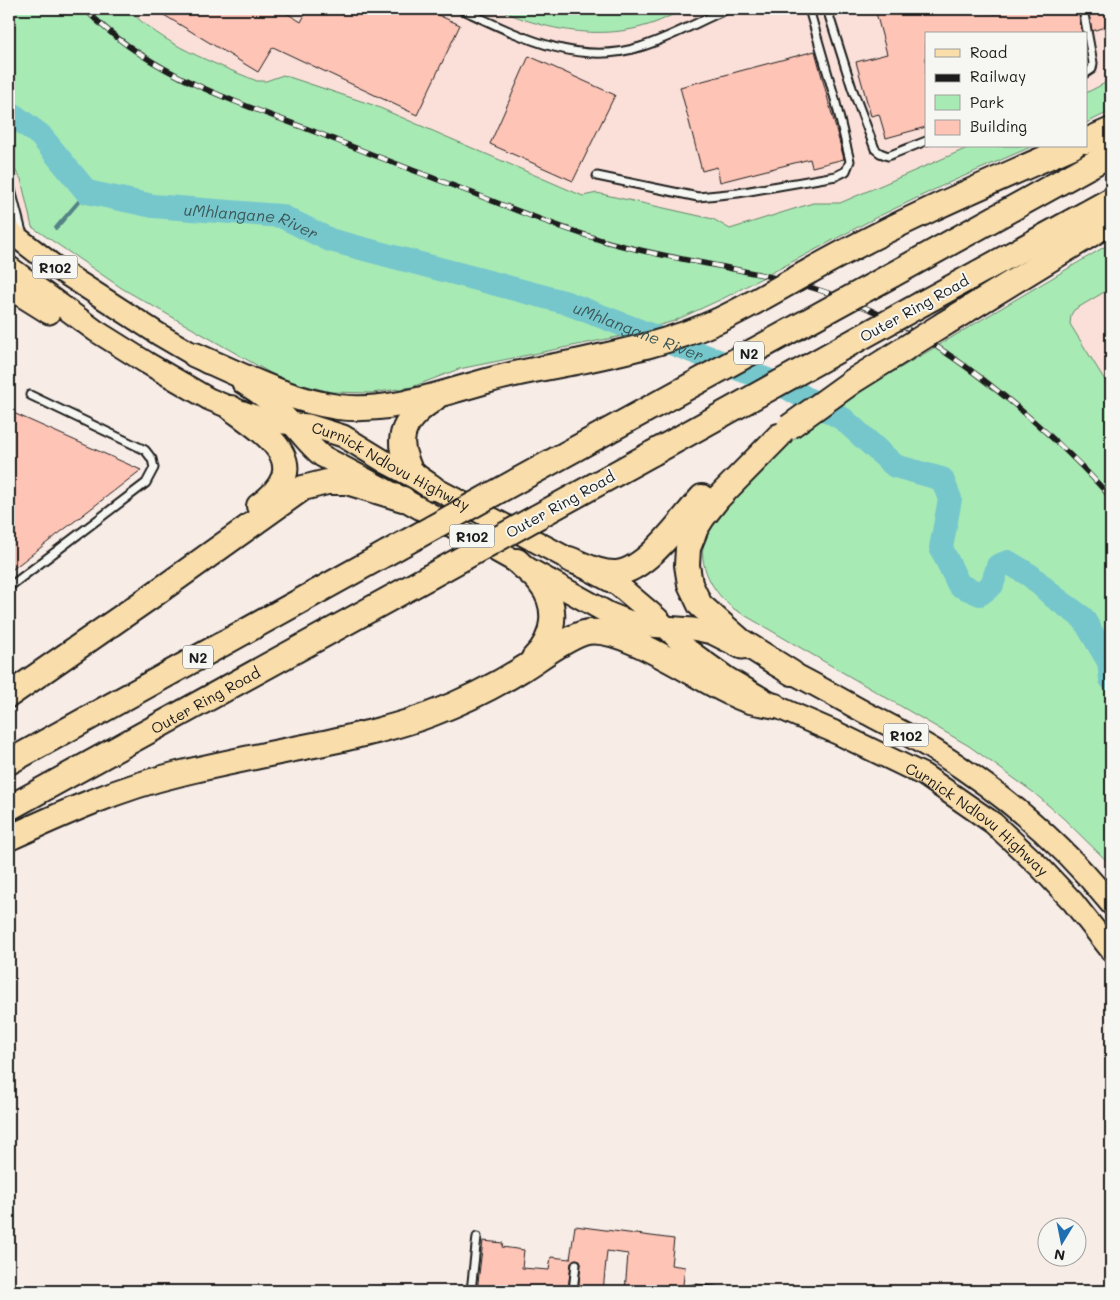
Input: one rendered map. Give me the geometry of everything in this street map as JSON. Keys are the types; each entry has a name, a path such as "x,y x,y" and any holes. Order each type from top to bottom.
{"highway":[{"path":"1088,140 1111,130"},
{"path":"195,356 282,392 309,401 338,407 360,408 391,406 522,372 636,349 714,322 751,304 847,250 917,215 1068,148"},
{"name":"N2","path":"9,762 1111,154"},
{"name":"Outer Ring Road","path":"9,808 1111,200"},
{"path":"569,559 598,571 616,573 631,570 641,564 703,496 784,432 853,381 1111,222"},
{"path":"433,488 410,471 402,450 402,440 405,427 413,416 421,408 442,394"},
{"path":"149,598 218,536 265,502 280,486 286,470 285,460 279,448 268,435 231,408"},
{"path":"784,432 718,498 699,522 688,548 686,566 690,584 700,604 741,641 792,673"},
{"path":"9,695 303,488 327,482 347,482 403,498"},
{"path":"517,561 540,583 552,606 553,616 549,636 545,644 539,653 521,670"},
{"path":"9,838 71,810 121,791 176,774 360,735 406,723 459,703 588,632 616,636 638,645 750,701 774,706"}],"main road":[{"name":"Curnick Ndlovu Highway","path":"17,237 65,274 160,335 256,391 274,405 310,447 322,456 403,498 608,612 628,621 648,626 693,629 712,634 792,673 933,750 975,778 1036,826 1069,857 1111,904"},
{"name":"Curnick Ndlovu Highway","path":"9,267 96,331 209,399 272,422 308,425 343,436 433,488 618,585 641,603 688,650 727,678 774,706 838,732 924,775 993,823 1041,868 1111,950"},
{"path":"9,288 50,314 96,331"}],"lane":[{"path":"461,9 528,39 567,51 594,53 615,52 640,47 728,9"},
{"path":"597,176 682,194 708,197 836,176 846,171 850,161 835,99 809,9"},
{"path":"827,9 852,88 875,149 884,156 888,156 925,141"},
{"path":"1083,9 1087,32"},
{"path":"1088,36 1093,63 1089,71"},
{"path":"9,182 19,217 17,237"},
{"path":"9,587 146,483 154,468 152,459 145,450 30,395"},
{"path":"471,1291 477,1237"},
{"path":"573,1291 576,1264"},
{"path":"686,1291 694,1289 714,1291"}],"shaded area":[{"path":"128,9 498,9 530,22 563,30 596,33 613,32 646,25 682,9 1111,9 1111,80 1088,92 1088,32 925,32 925,148 967,148 840,203 813,203 730,229 713,219 597,193 583,196 373,105 283,75 266,81 257,81 192,54 143,24"},
{"path":"9,161 21,179 32,227 9,209"},
{"path":"1111,288 1111,390 1070,324 1071,315 1074,310"}],"green space":[{"path":"9,9 128,9 156,33 172,43 257,81 266,81 283,75 373,105 583,196 597,193 713,219 730,229 813,203 840,203 967,148 1028,148 875,218 724,298 674,321 622,336 459,369 412,387 372,393 331,392 291,382 272,374 123,289 32,227 21,179 9,161"},
{"path":"498,9 682,9 661,20 638,28 614,32 590,32 566,30 543,25"},
{"path":"1111,80 1111,111 1088,122 1088,92"},
{"path":"1111,243 1111,288 1074,310 1071,315 1070,324 1111,390 1111,865 1063,818 1033,792 969,746 734,609 719,595 708,577 703,557 703,547 708,530 721,511 775,456 822,416 863,389"}],"building":[{"path":"154,9 280,9 301,22 308,9 350,9 362,14 364,9 425,9 460,25 417,115 273,47 258,72"},
{"path":"875,9 992,9 994,14 1013,9 1078,9 1082,32 925,32 925,127 886,138 879,114 871,116 856,62 887,54"},
{"path":"1088,9 1111,9 1111,25 1092,31"},
{"path":"815,51 844,159 812,167 810,159 720,182 717,167 702,171 680,87"},
{"path":"529,56 615,95 573,181 490,144"},
{"path":"9,411 141,470 9,572"},
{"path":"575,1226 674,1239 671,1265 685,1267 681,1291 625,1291 628,1254 607,1251 603,1291 578,1291 581,1264 580,1260 576,1259 571,1263 568,1291 477,1291 483,1241 503,1243 502,1247 524,1250 522,1268 549,1270 551,1257 570,1259"}],"waterway":[{"name":"uMhlangane River","path":"9,112 40,135 87,192 153,206 281,216 330,240 564,302 786,387 843,419 895,466 942,479 950,499 941,548 959,585 980,594 992,585 998,566 1008,562 1031,576 1054,597 1083,618 1109,662 1111,679"},
{"path":"56,228 87,192"}],"railway":[{"path":"85,9 110,32 137,52 194,84 522,213 585,235 627,247 790,281 870,310 921,337 969,369 1028,416 1089,473 1111,498"}]}
